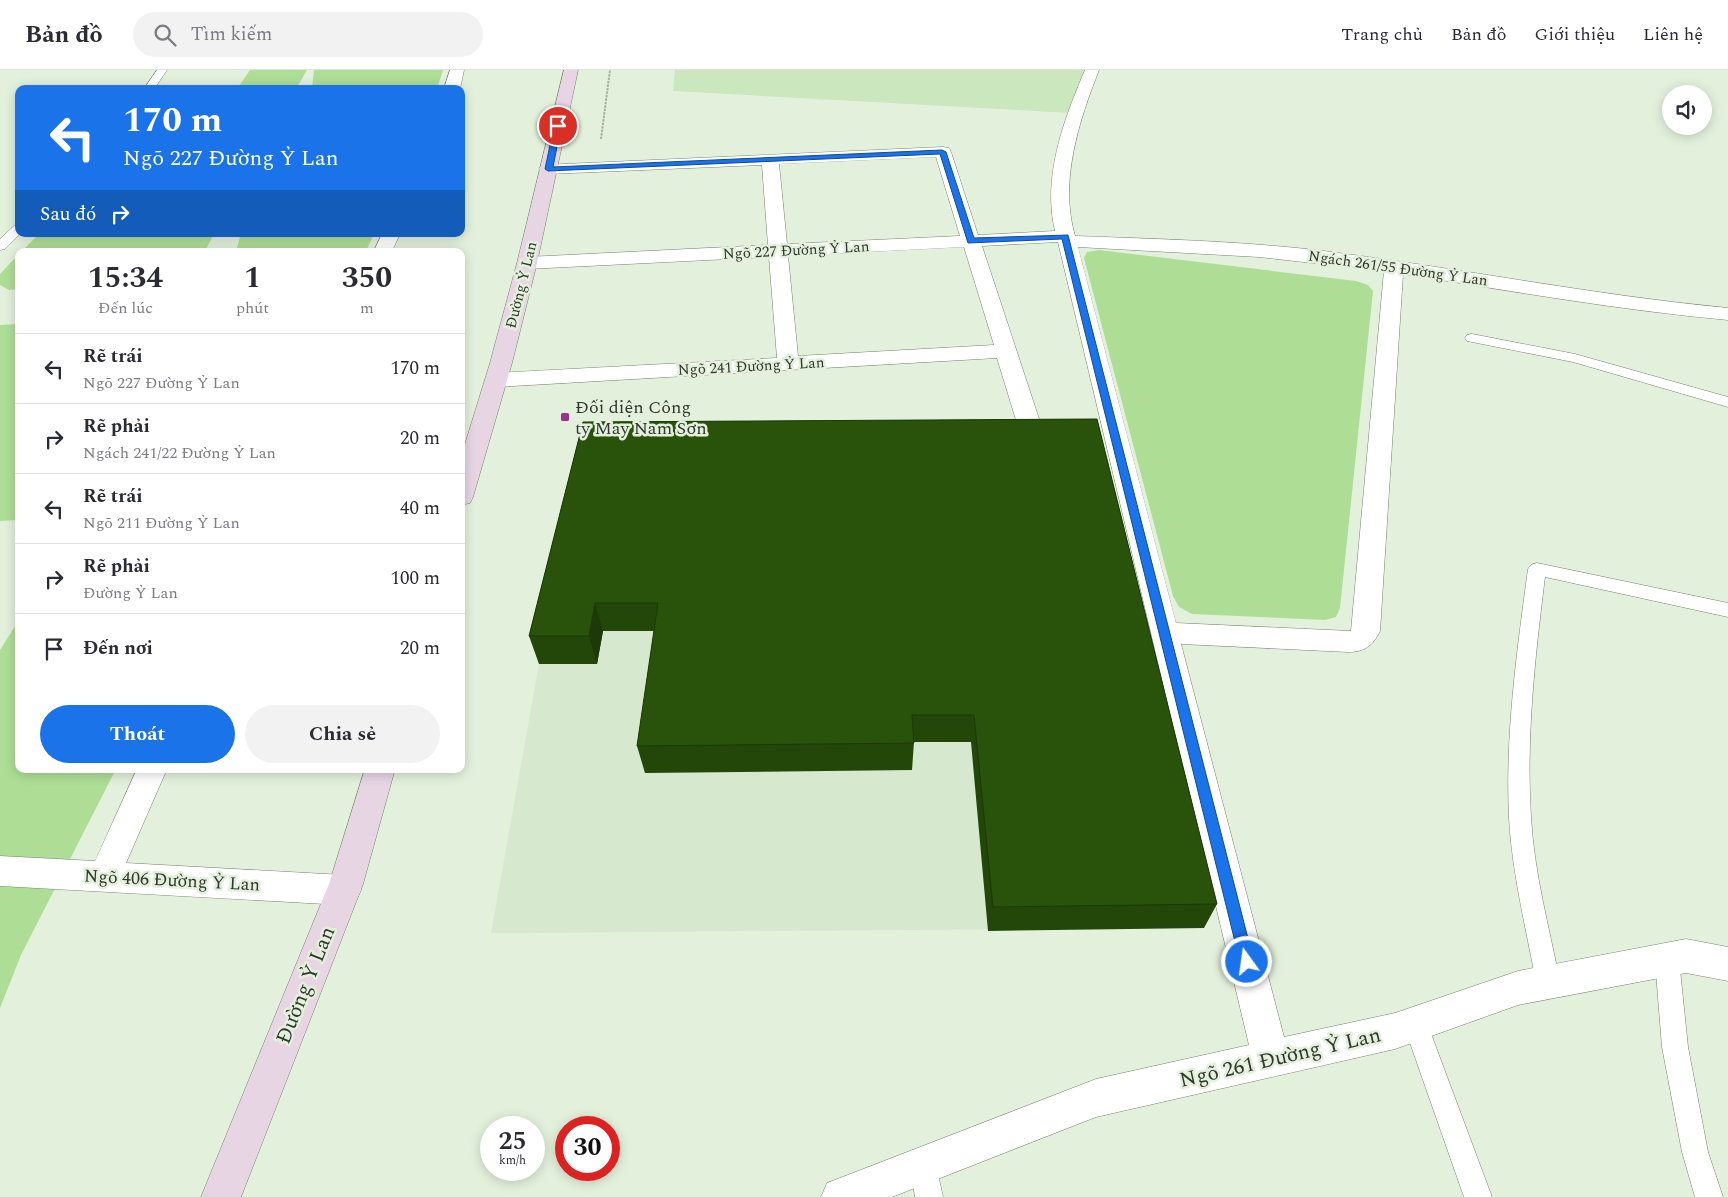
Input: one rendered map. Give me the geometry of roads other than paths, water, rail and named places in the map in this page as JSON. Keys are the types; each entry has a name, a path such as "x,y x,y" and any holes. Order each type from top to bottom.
{"main road":[{"name":"Đường Ỷ Lan","path":"465,484 496,380 527,263 570,70"},
{"name":"Đường Ỷ Lan","path":"221,1197 344,890 379,773"}],"street":[{"path":"453,85 456,70"},
{"path":"1092,70 1071,132 1062,178 1062,225 1271,1059"},
{"path":"548,169 942,152 1035,443"},
{"path":"770,160 788,364"},
{"name":"Ngõ 227 Đường Ỷ Lan","path":"527,263 971,241 1066,239"},
{"name":"Ngách 261/55 Đường Ỷ Lan","path":"1066,239 1220,248 1322,257 1670,309 1728,314"},
{"path":"1165,633 1344,642 1356,642 1363,638 1366,631 1394,267"},
{"name":"Ngõ 241 Đường Ỷ Lan","path":"496,380 1005,351"},
{"path":"104,877 150,773"},
{"name":"Ngõ 406 Đường Ỷ Lan","path":"0,871 344,890"},
{"name":"Ngõ 261 Đường Ỷ Lan","path":"841,1197 926,1181 1096,1098 1394,1031 1518,988 1686,956 1728,964"}],"lane":[{"path":"153,85 162,70"},
{"path":"0,246 15,232"},
{"path":"1472,338 1575,358 1678,386 1728,402"},
{"path":"1548,982 1520,819 1519,759 1522,688 1537,569 1728,610"},
{"path":"1667,960 1675,1047 1695,1152 1709,1197"},
{"path":"1415,1023 1478,1197"}],"place":[{"name":"Đối diện Công ty May Nam Sơn","path":"565,417"}]}
